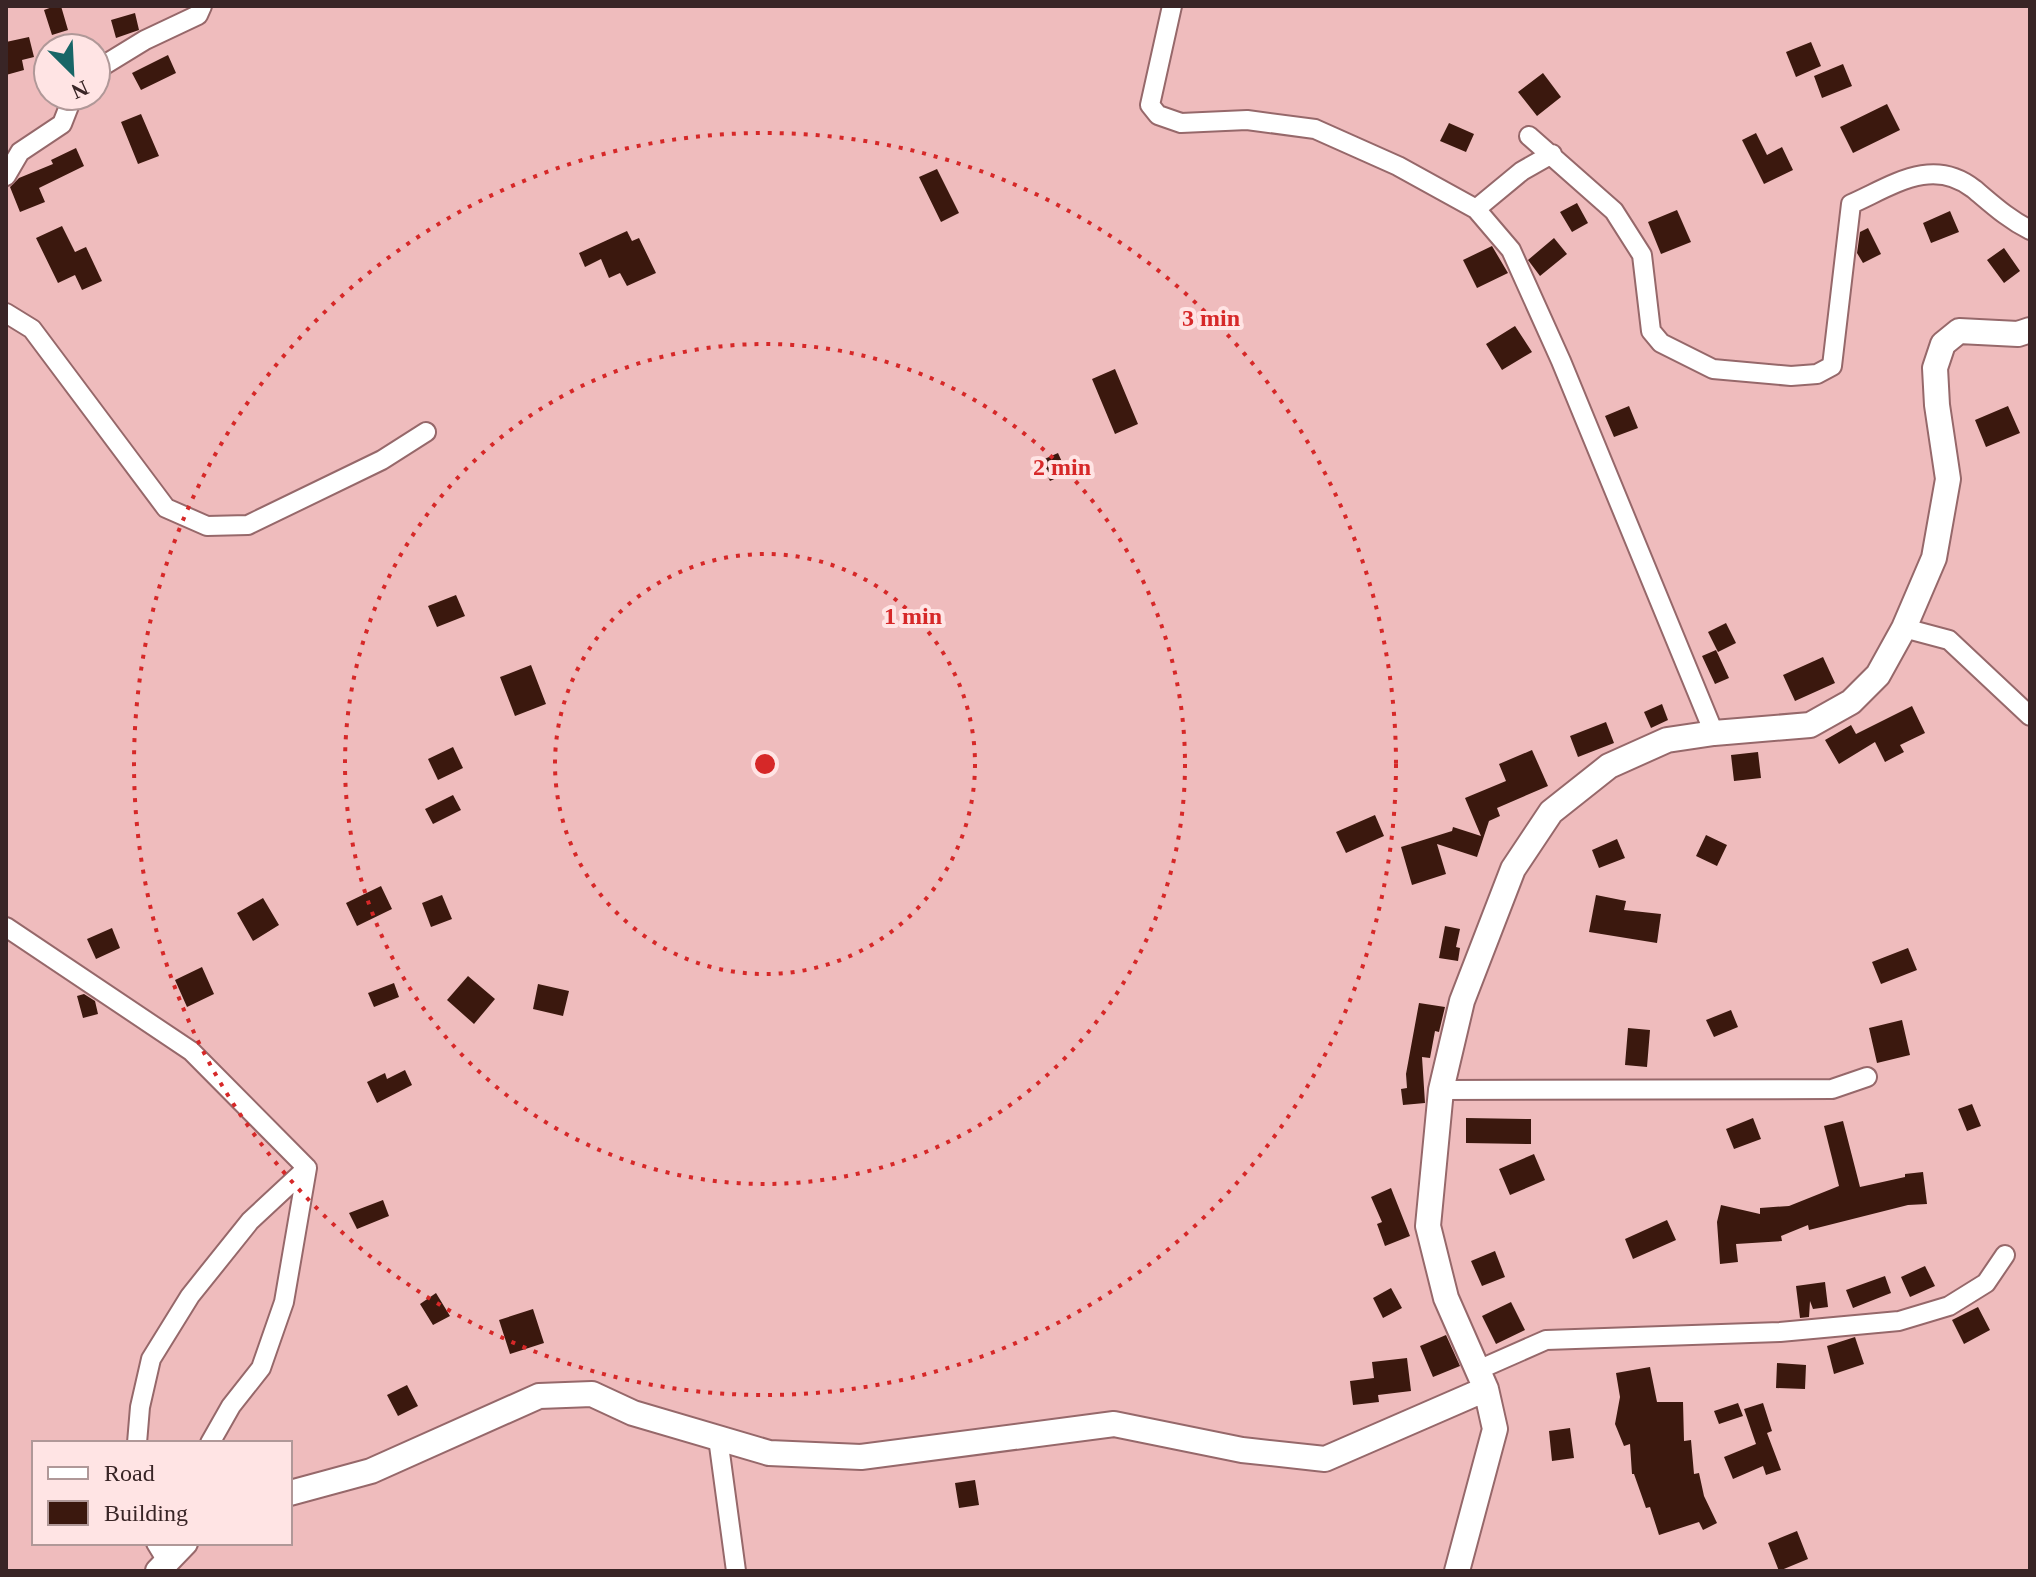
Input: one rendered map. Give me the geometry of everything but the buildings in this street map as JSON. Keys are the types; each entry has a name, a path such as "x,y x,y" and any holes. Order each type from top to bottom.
{"main road":[{"path":"1457,1571 1495,1429 1482,1379 1446,1298 1428,1226 1441,1090 1462,1001 1513,869 1551,812 1609,766 1667,740 1810,725 1851,702 1878,675 1904,628 1934,558 1948,479 1935,368 1943,344 1959,331 2018,334 2030,330"},
{"path":"292,1492 371,1471 539,1396 592,1394 633,1413 769,1453 861,1457 1114,1424 1242,1450 1325,1459 1482,1379"},
{"path":"164,1555 182,1545"}],"street":[{"path":"112,60 145,40 198,15 202,6"},
{"path":"1172,6 1150,105 1158,115 1181,123 1247,120 1315,129 1398,166 1476,209 1511,250 1561,361 1714,733"},
{"path":"6,176 20,152 62,124 67,112"},
{"path":"1529,136 1614,211 1642,255 1651,331 1661,343 1713,369 1791,376 1817,374 1832,366 1851,204 1918,174 1946,173 1970,186 2010,220 2030,230"},
{"path":"1476,209 1522,171 1552,154"},
{"path":"6,313 32,329 166,508 207,526 248,525 382,460 426,432"},
{"path":"1904,628 1949,640 2030,716"},
{"path":"6,927 191,1051 307,1168"},
{"path":"1441,1090 1832,1089 1867,1077"},
{"path":"137,1441 140,1407 151,1359 190,1296 250,1221 307,1168"},
{"path":"211,1441 231,1406 261,1368 284,1302 307,1168"},
{"path":"1482,1379 1546,1340 1780,1332 1899,1321 1949,1306 1974,1291 1986,1283 2005,1255"},
{"path":"718,1438 736,1571"}]}
